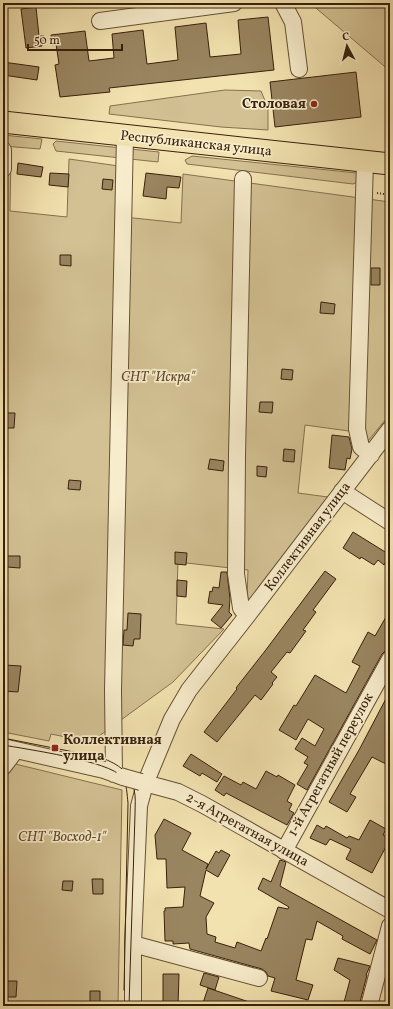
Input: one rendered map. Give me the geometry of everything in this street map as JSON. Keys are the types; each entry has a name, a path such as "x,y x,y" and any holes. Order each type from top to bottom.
{"main road":[{"name":"Республиканская улица","path":"3,122 390,164"}],"street":[{"path":"100,21 234,3"},
{"path":"284,3 293,22 299,69"},
{"path":"118,776 113,682 125,136"},
{"path":"3,150 3,169"},
{"path":"365,162 357,430 361,447 371,455"},
{"path":"243,178 236,574 241,608 248,616"},
{"name":"Коллективная улица","path":"133,1006 133,944 139,812 143,783 172,720 189,690 248,616 390,429"},
{"path":"342,491 390,522"},
{"name":"1-й Агрегатный переулок","path":"284,851 390,659"},
{"path":"3,767 9,748"},
{"name":"2-я Агрегатная улица","path":"9,748 104,770 118,776 178,792 390,910"},
{"path":"369,1006 390,926"},
{"path":"133,944 259,978"}],"green space":[{"path":"310,3 390,3 390,71"},
{"path":"225,90 261,91 268,108 268,130 221,127 109,114 110,106"},
{"path":"3,135 42,139 40,149 3,146"},
{"path":"56,141 159,152 158,162 56,151 53,144"},
{"name":"СНТ \"Искра\"","path":"3,152 11,153 10,211 67,217 69,159 126,167 124,217 181,223 183,174 390,202 390,414 368,441 356,432 305,425 298,493 328,497 248,602 248,570 178,562 176,624 224,629 173,682 95,739 85,741 51,734 49,741 3,732"},
{"path":"192,156 357,173 360,181 353,184 187,164 185,160"},
{"name":"СНТ \"Восход-1\"","path":"3,761 122,790 118,1006 3,1006"}],"building":[{"path":"36,7 39,36 44,36 42,46 26,48 21,9"},
{"path":"268,17 274,70 109,88 110,92 60,97 55,65 59,64 56,44 52,45 51,35 85,31 89,61 114,58 112,34 143,30 147,64 178,60 175,27 206,23 210,57 241,54 238,20"},
{"path":"3,62 39,67 37,80 3,75"},
{"path":"356,72 361,117 275,127 270,82"},
{"path":"18,163 43,167 41,177 17,174"},
{"path":"50,173 69,174 68,187 49,185"},
{"path":"146,173 181,177 179,188 167,187 166,199 143,196"},
{"path":"103,179 113,180 112,190 102,189"},
{"path":"60,255 71,255 71,266 60,265"},
{"path":"371,268 380,268 380,285 371,285"},
{"path":"321,302 335,304 334,314 320,313"},
{"path":"282,369 293,370 292,380 281,379"},
{"path":"260,402 273,402 272,413 259,412"},
{"path":"4,413 15,413 14,428 4,428"},
{"path":"332,435 349,437 352,449 350,459 347,458 345,470 329,468"},
{"path":"284,449 295,450 294,462 283,461"},
{"path":"210,459 224,461 223,471 208,469"},
{"path":"257,466 267,467 266,477 257,476"},
{"path":"69,480 81,481 80,490 68,489"},
{"path":"353,532 390,555 384,565 378,560 374,565 361,557 360,559 343,548"},
{"path":"175,552 187,553 186,565 175,564"},
{"path":"7,556 20,556 20,568 7,567"},
{"path":"325,571 336,579 313,610 316,612 303,630 306,631 290,653 287,652 271,672 277,677 272,683 273,684 261,700 255,695 217,742 204,732"},
{"path":"221,572 227,572 230,599 229,612 232,615 221,628 211,620 223,605 208,603 210,591 212,592 213,587 219,588"},
{"path":"177,580 187,581 186,597 177,596"},
{"path":"390,610 390,650 385,651 382,654 307,790 297,784 308,765 304,763 308,757 295,749 302,738 315,746 324,729 308,719 296,740 279,730 315,675 346,693 360,666 352,662 368,632 375,636"},
{"path":"128,613 141,614 140,639 134,639 133,646 123,645 124,630 127,630"},
{"path":"4,665 21,666 18,692 4,691"},
{"path":"390,691 390,766 372,757 350,794 356,797 347,812 329,802 359,750"},
{"path":"191,754 222,774 217,782 202,773 200,776 183,766"},
{"path":"266,771 277,777 278,775 295,785 287,801 292,804 289,810 294,813 287,825 226,793 224,796 215,790 224,776 241,785 243,782 256,789"},
{"path":"164,819 191,833 182,850 208,864 206,869 216,851 219,853 221,850 230,855 218,877 206,870 200,896 214,903 206,917 207,934 216,937 215,942 235,948 237,942 261,951 266,938 267,939 278,907 288,909 289,907 258,889 263,878 271,882 280,860 286,862 280,886 377,940 370,954 342,939 343,936 317,921 312,940 306,939 296,980 313,985 308,1000 271,991 275,978 268,976 262,969 190,949 189,943 173,944 173,941 165,941 165,908 183,907 185,887 167,888 166,859 157,859 155,835"},
{"path":"370,820 386,829 383,835 390,839 372,873 346,859 351,849 330,839 326,845 310,838 317,825 324,829 326,826 347,838 349,836 359,840"},
{"path":"92,879 103,879 103,894 93,894"},
{"path":"63,881 73,881 72,891 62,890"},
{"path":"338,958 370,966 366,975 359,1006 343,1006 350,980 334,970"},
{"path":"204,973 219,977 215,990 200,985"},
{"path":"163,974 179,974 178,1006 163,1006"},
{"path":"4,981 17,981 16,997 4,997"},
{"path":"208,988 255,1004 255,1006 202,1006"},
{"path":"90,991 100,991 100,1006 90,1006"}],"tram line":[{"path":"3,738 99,757 121,768 126,772 132,783 135,792 135,805 129,1006"},
{"path":"3,745 66,756 85,761 114,771 122,777 125,782 128,803 124,990"}],"place":[{"name":"Столовая","path":"314,104"},
{"name":"Коллективная улица","path":"55,748"}]}
